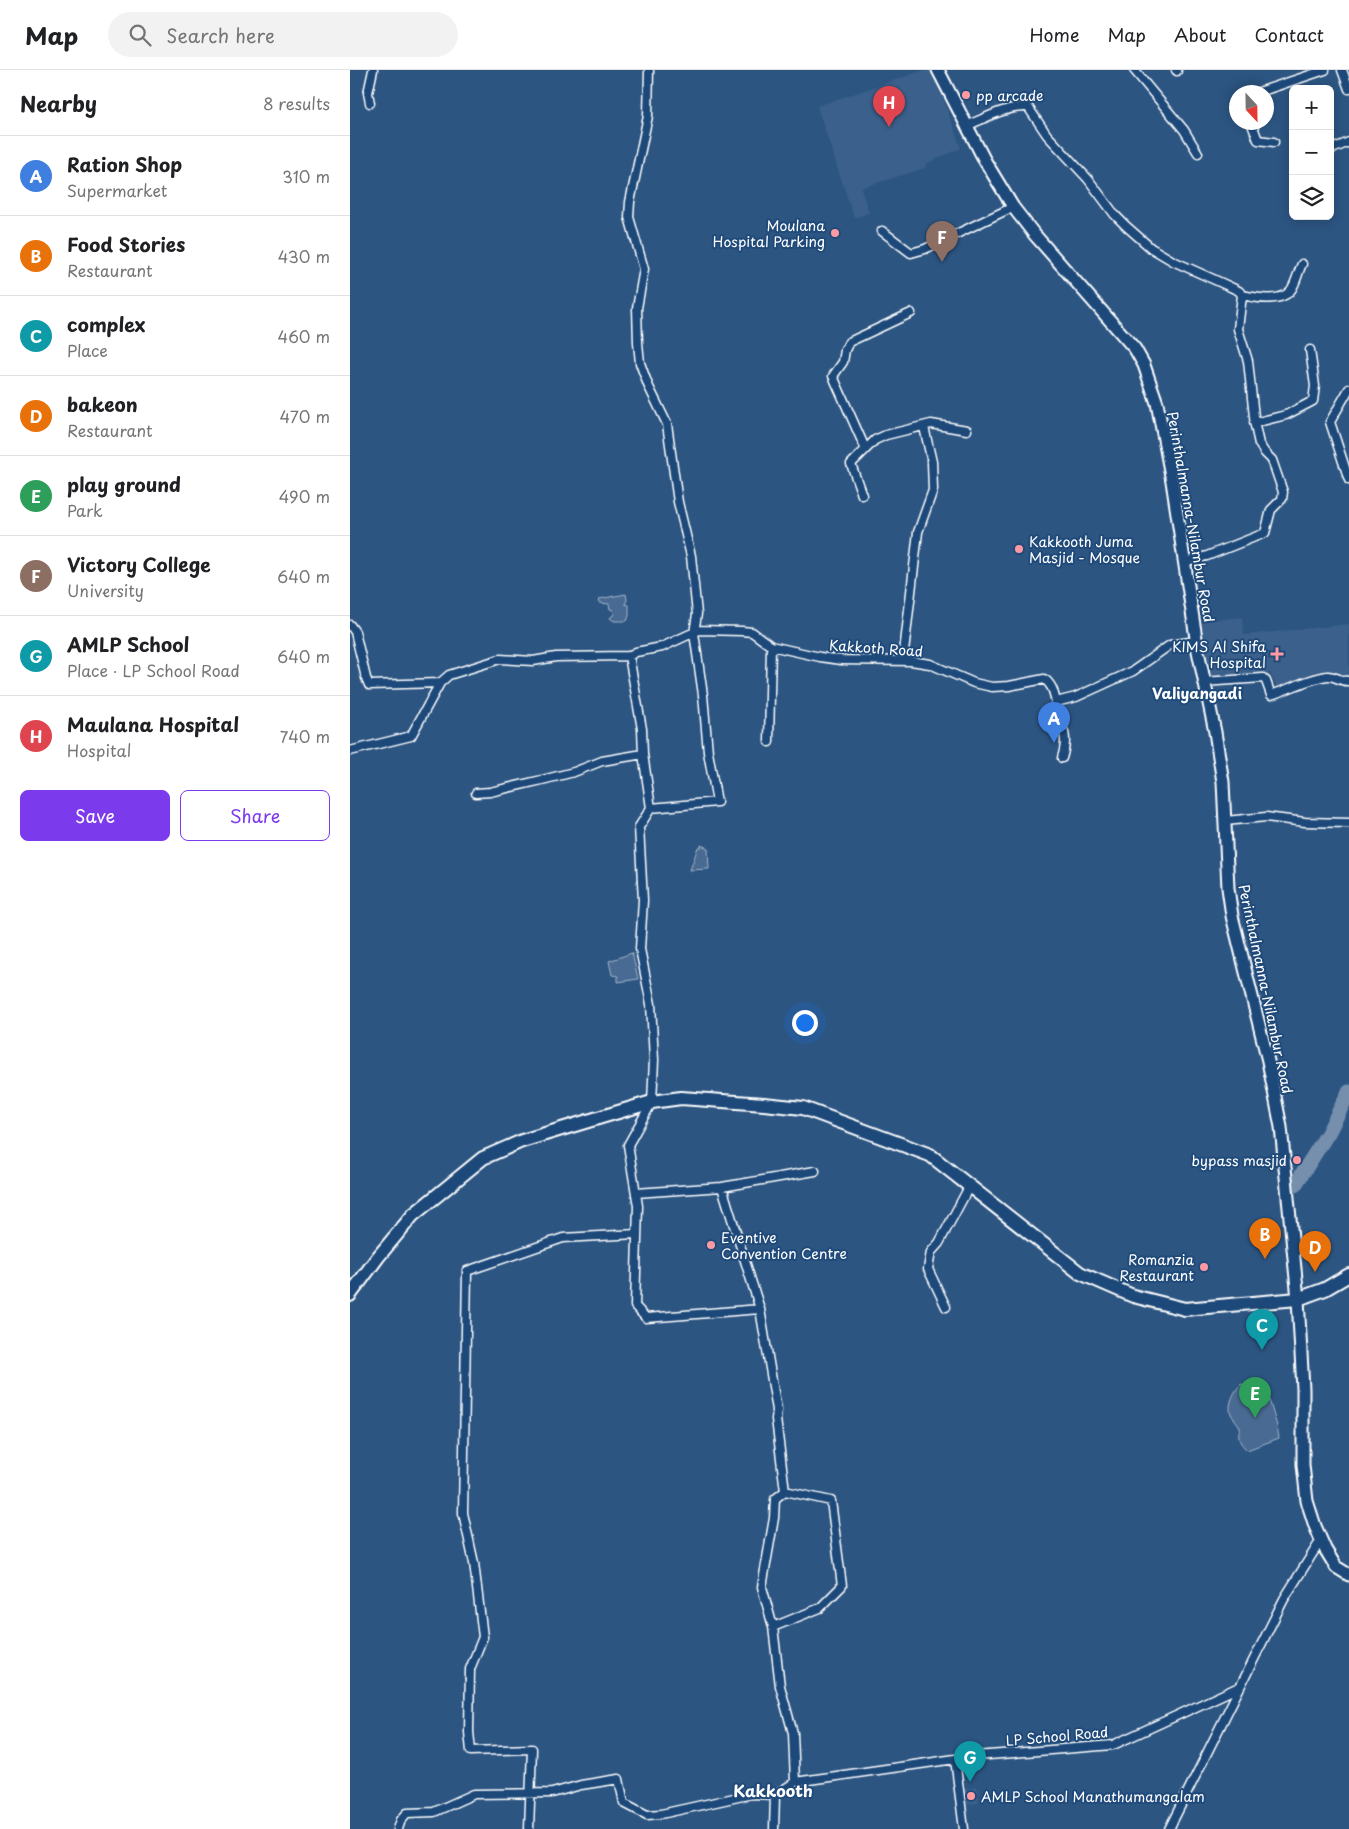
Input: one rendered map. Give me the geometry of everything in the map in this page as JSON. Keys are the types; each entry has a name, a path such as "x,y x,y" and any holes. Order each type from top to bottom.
{"highway":[{"path":"350,1295 378,1257 414,1215 483,1158 522,1141 652,1102 681,1098 803,1108 930,1155 1080,1273 1133,1296 1185,1309 1298,1299 1325,1289 1349,1275"}],"main road":[{"name":"Perinthalmanna-Nilambur Road","path":"938,70 966,126 1013,207 1135,349 1157,402 1172,482 1203,682 1223,782 1228,888 1232,916 1268,1061 1281,1127 1298,1299 1303,1389 1303,1465 1307,1501 1314,1526 1336,1568 1349,1575"}],"street":[{"path":"370,103 368,93 373,70"},
{"path":"649,70 648,116 630,202 630,217 644,270 637,308 638,343 640,364 667,424 678,502 691,556 697,614 694,633 703,695 708,752 717,802 651,808"},
{"path":"1134,70 1184,130 1198,153"},
{"path":"1274,87 1325,70"},
{"path":"1342,70 1349,89"},
{"path":"966,126 1006,110 1028,107 1047,135 1088,180 1115,215 1151,248 1173,261 1239,291 1242,295 1262,298 1286,294 1293,286 1302,264"},
{"path":"1254,130 1258,140 1274,142"},
{"path":"1334,148 1349,142"},
{"path":"882,231 911,253 925,249 1013,207"},
{"path":"1184,562 1207,556 1265,534 1271,510 1282,499 1283,492 1272,460 1259,444 1254,423 1248,361 1238,329 1242,295"},
{"path":"865,448 833,376 843,362 845,350 849,342 910,313"},
{"path":"1254,423 1286,414 1312,401 1315,386 1310,350"},
{"path":"1349,389 1330,422 1349,481"},
{"path":"862,495 850,464 875,440 886,435 931,424 967,430"},
{"path":"903,661 918,532 933,490 932,462 924,427"},
{"path":"350,624 355,632 369,685 440,683"},
{"name":"Kakkoth Road","path":"440,683 449,675 500,659 533,660 556,657 629,656 636,652 662,647 699,630 752,632 771,646 841,660 903,661 930,664 974,683 992,687 1009,686 1044,679 1052,689 1066,739 1062,758"},
{"path":"1056,702 1076,697 1134,671 1170,645 1196,641"},
{"path":"768,742 771,646"},
{"path":"629,656 642,729 643,754 651,808 639,827 643,900 640,949 651,1004 654,1060 652,1102 628,1144 638,1206 635,1306 646,1318 760,1309"},
{"path":"1203,682 1263,678 1271,695 1326,676 1333,676 1340,681 1349,681"},
{"path":"350,751 411,736 440,683"},
{"path":"476,793 490,792 574,772 602,761 643,754"},
{"path":"1225,821 1266,817 1305,822 1349,823"},
{"path":"636,1192 722,1187 814,1172"},
{"path":"722,1187 760,1309 777,1410 776,1419 784,1491"},
{"path":"946,1306 928,1269 931,1252 939,1243 969,1187"},
{"path":"529,1829 532,1750 472,1751 469,1732 470,1669 483,1637 474,1563 463,1512 466,1271 563,1238 637,1234"},
{"path":"398,1829 401,1820 407,1813 434,1812 474,1794 552,1792 619,1779 624,1803 648,1815 661,1814 752,1794 775,1795 795,1782 793,1733 780,1686 773,1627 762,1587 774,1518 775,1499 784,1491"},
{"path":"773,1627 820,1608 842,1586 831,1502 784,1491"},
{"path":"1169,1829 1284,1599 1321,1540"},
{"name":"LP School Road","path":"795,1782 956,1759 1113,1745 1240,1687"},
{"path":"956,1759 964,1829"},
{"path":"774,1829 775,1795"}],"shaded area":[{"path":"925,70 933,70 961,148 926,164 925,168 861,188 869,213 854,218 817,106"},
{"path":"626,594 627,600 625,604 629,605 627,621 614,621 610,618 614,614 609,604 600,603 599,599"},
{"name":"KIMS Al Shifa Hospital","path":"1242,617 1244,635 1349,624 1349,679 1344,680 1343,673 1298,678 1278,689 1270,673 1209,680 1202,621"},
{"path":"701,845 708,848 709,869 690,870 698,847 701,847"},
{"path":"632,953 638,979 618,982 618,976 612,975 609,961"},
{"path":"1241,1384 1267,1393 1279,1438 1247,1450 1239,1440 1240,1427 1230,1410 1232,1398"},
{"name":"AMLP School Manathumangalam","path":"977,1787 979,1803 965,1805 963,1789"}],"waterway":[{"path":"1295,1185 1328,1133 1349,1092"}],"place":[{"name":"pp arcade","path":"966,95"},
{"name":"Maulana Hospital","path":"889,127"},
{"name":"Moulana Hospital Parking","path":"835,233"},
{"name":"Victory College","path":"942,262"},
{"name":"Kakkooth Juma Masjid - Mosque","path":"1019,549"},
{"name":"KIMS Al Shifa Hospital","path":"1277,654"},
{"name":"Ration Shop","path":"1054,743"},
{"name":"bypass masjid","path":"1297,1160"},
{"name":"Eventive Convention Centre","path":"711,1245"},
{"name":"Food Stories","path":"1265,1259"},
{"name":"Romanzia Restaurant","path":"1204,1267"},
{"name":"bakeon","path":"1315,1272"},
{"name":"complex","path":"1262,1350"},
{"name":"play ground","path":"1255,1418"},
{"name":"AMLP School","path":"970,1782"},
{"name":"AMLP School Manathumangalam","path":"971,1796"}],"district":[{"name":"Valiyangadi","path":"1197,692"},
{"name":"Kakkooth","path":"773,1790"}]}
